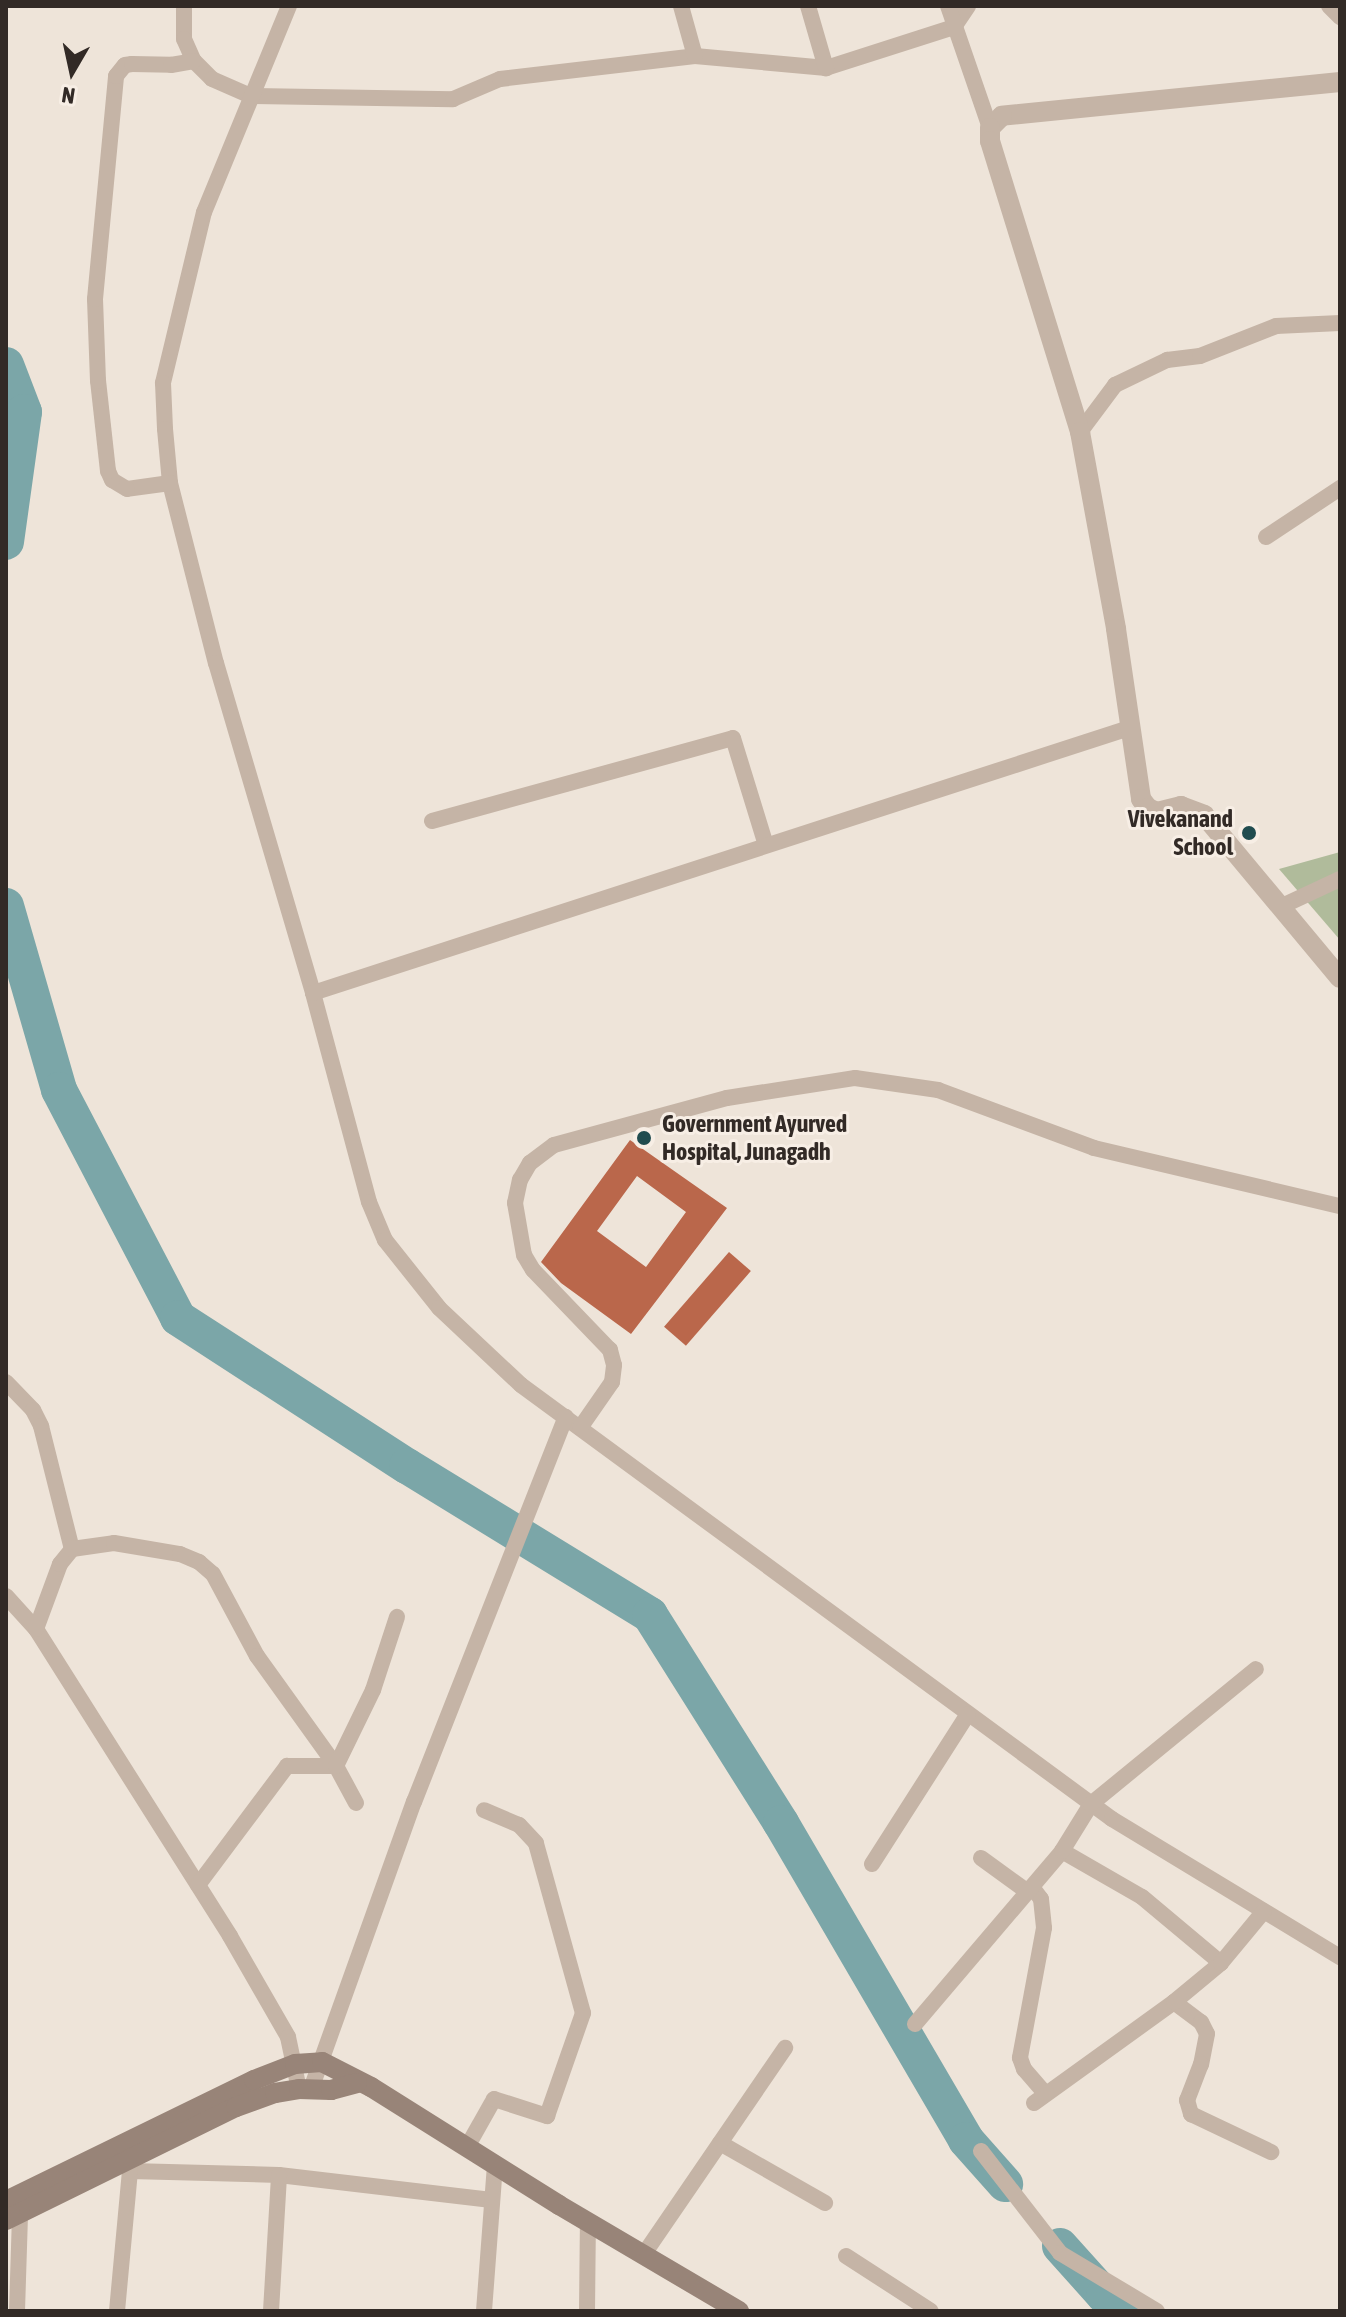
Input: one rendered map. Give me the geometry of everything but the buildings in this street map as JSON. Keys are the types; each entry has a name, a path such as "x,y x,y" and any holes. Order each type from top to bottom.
{"main road":[{"path":"126,2158 254,2080 295,2064 322,2062 357,2083 371,2087 588,2222 739,2311"},
{"path":"11,2211 236,2107 305,2089 331,2090 357,2083"}],"street":[{"path":"184,6 184,39 194,61 212,79 251,96 453,99 500,79 695,56 826,68 954,27 968,6"},
{"path":"289,6 204,212 176,322 163,383 170,483 216,663 313,993 369,1202 385,1240 439,1308 521,1385 1091,1804 1340,1957"},
{"path":"681,6 695,56"},
{"path":"808,6 826,68"},
{"path":"948,6 990,128 990,141 1080,432 1132,727 1141,799 1148,808 1157,812 1181,806 1204,815 1340,978"},
{"path":"1329,6 1340,17"},
{"path":"170,483 127,489 112,480 108,471 98,381 95,299 116,76 125,65 171,65 194,61"},
{"path":"990,128 1002,116 1340,82"},
{"path":"1080,432 1115,385 1167,360 1200,356 1276,326 1340,323"},
{"path":"1266,537 1340,488"},
{"path":"313,993 1132,727"},
{"path":"432,821 733,738 766,845"},
{"path":"1280,907 1340,879"},
{"path":"580,1428 612,1382 614,1365 610,1350 533,1270 524,1255 515,1203 520,1180 530,1163 554,1145 727,1098 855,1078 938,1090 1094,1148 1340,1206"},
{"path":"6,1382 33,1410 41,1426 72,1549"},
{"path":"305,2089 322,2062 414,1802 566,1417"},
{"path":"36,1629 60,1564 72,1549 114,1543 180,1554 199,1562 213,1574 257,1656 336,1766 356,1803"},
{"path":"6,1596 36,1629 198,1885 288,2037 305,2089"},
{"path":"336,1766 373,1690 397,1617"},
{"path":"915,2024 1062,1851 1091,1804 1256,1669"},
{"path":"872,1864 968,1714"},
{"path":"198,1885 287,1766 336,1766"},
{"path":"467,2147 494,2099 547,2116 583,2013 536,1843 519,1825 484,1810"},
{"path":"1062,1851 1142,1897 1221,1963"},
{"path":"981,1858 1041,1899 1044,1928 1020,2058 1040,2098 1174,2002 1221,1963 1264,1911"},
{"path":"1174,2002 1201,2022 1207,2034 1201,2064 1187,2100 1191,2114 1271,2152"},
{"path":"644,2254 785,2048"},
{"path":"720,2143 825,2203"},
{"path":"981,2151 1060,2253 1157,2311"},
{"path":"117,2311 126,2158 492,2200"},
{"path":"484,2311 495,2165"},
{"path":"271,2311 279,2175"},
{"path":"11,2211 17,2311"},
{"path":"587,2311 588,2222"},
{"path":"846,2256 931,2311"}],"green space":[{"path":"1340,852 1340,940 1279,869"}],"waterway":[{"path":"6,365 24,412 6,542"},
{"path":"6,906 59,1090 178,1318 407,1466 650,1615 781,1823 966,2140 1005,2184"},
{"path":"1060,2246 1104,2295 1129,2311"}],"place":[{"name":"Vivekanand School","path":"1249,833"},
{"name":"Government Ayurved Hospital, Junagadh","path":"644,1138"}]}
